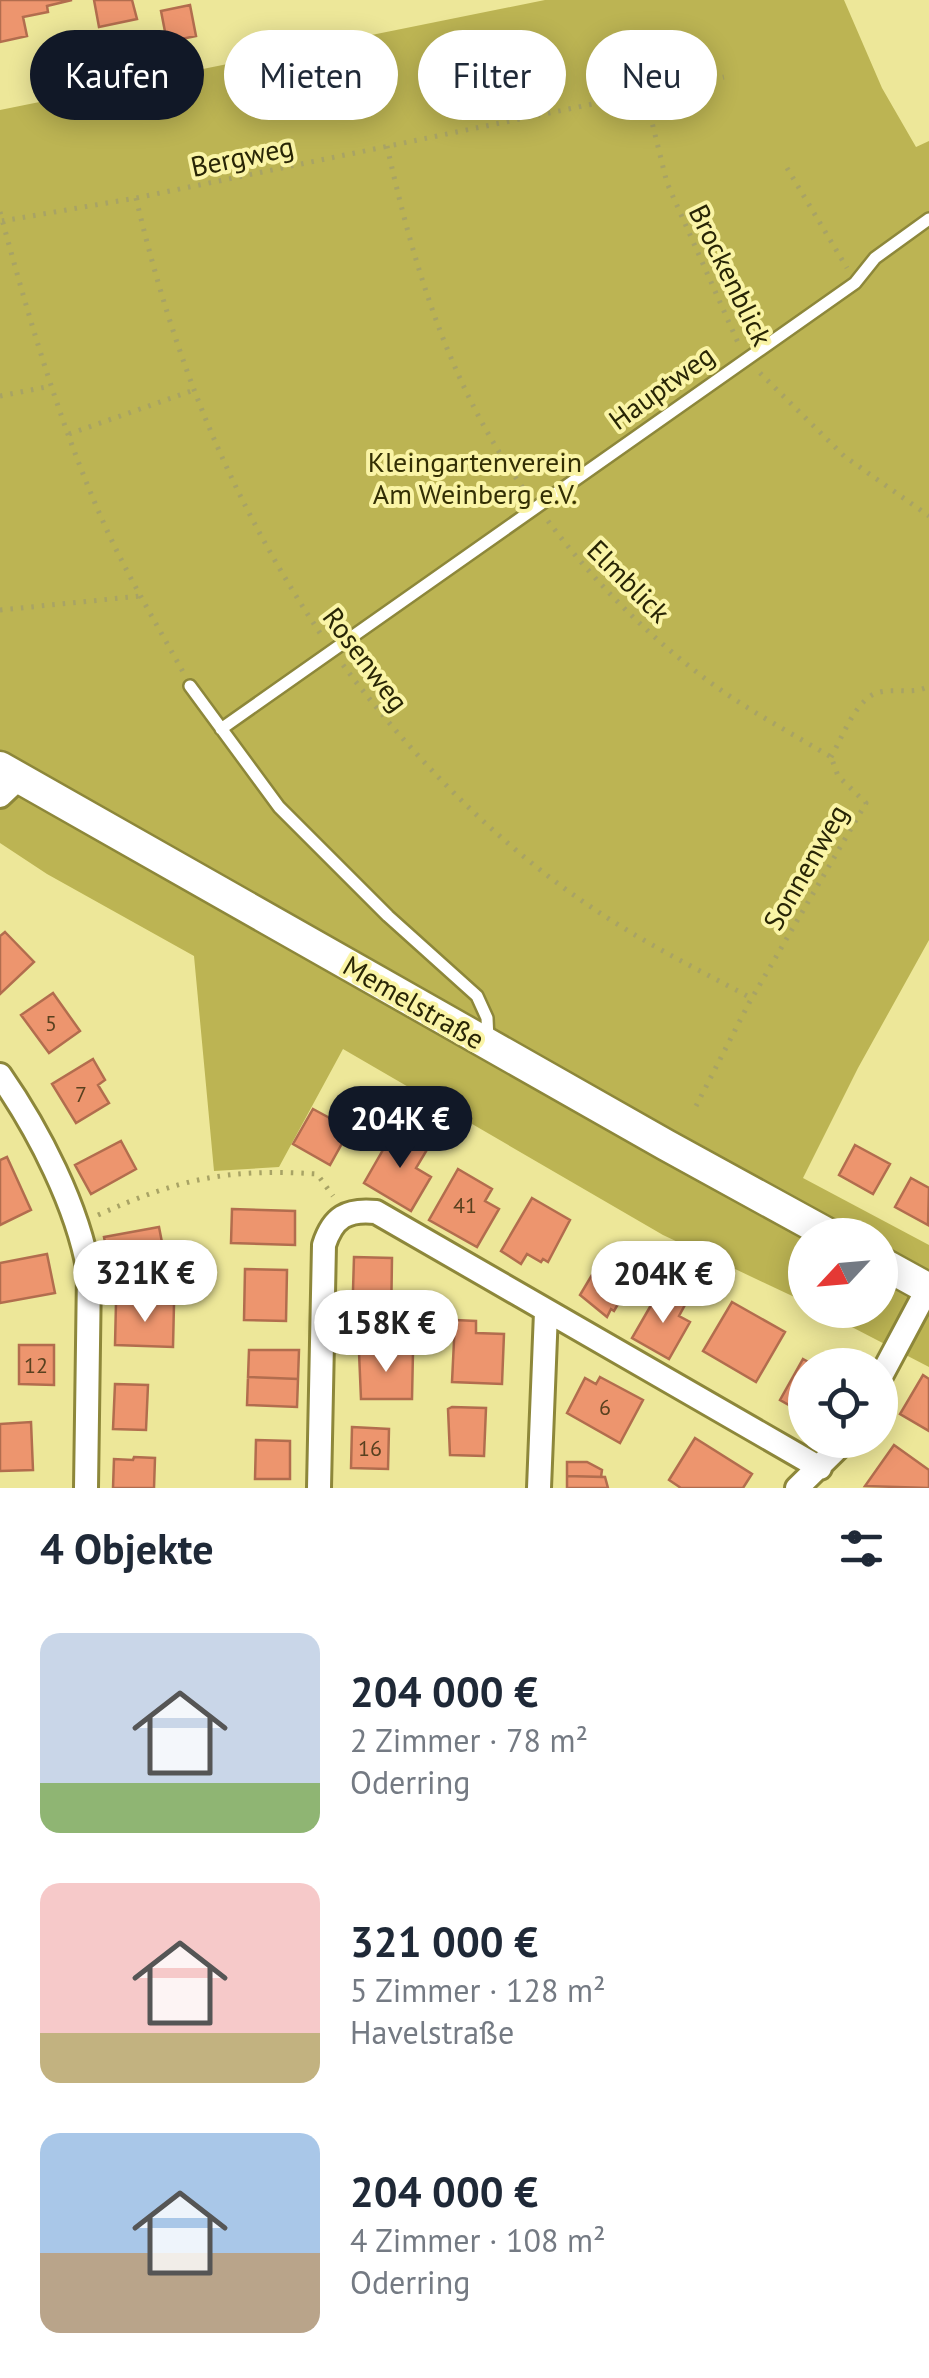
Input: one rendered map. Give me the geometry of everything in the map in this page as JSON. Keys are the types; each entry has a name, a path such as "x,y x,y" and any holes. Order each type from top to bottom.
{"main road":[{"name":"Memelstraße","path":"6,780 800,1218"},
{"path":"898,1272 928,1288"}],"street":[{"path":"0,1076 57,1178 77,1224 89,1274 86,1488"},
{"path":"319,1488 324,1245 334,1222 342,1215 363,1210 376,1212 820,1468"},
{"path":"896,1348 928,1288"},
{"path":"540,1488 546,1312"},
{"path":"798,1488 829,1458"}],"lane":[{"name":"Hauptweg","path":"221,729 855,283 875,258 929,219"},
{"path":"190,686 257,781 315,846 477,996 487,1018 488,1044"}],"path":[{"name":"Bergweg","path":"717,77 724,76"},
{"name":"Bergweg","path":"2,220 136,198 586,104"},
{"name":"Brockenblick","path":"651,120 666,183 746,358 844,456 929,516"},
{"name":"Elmblick","path":"387,146 438,329 508,468 568,548 624,607 688,665 728,695 831,757"},
{"path":"788,168 855,283"},
{"name":"Rosenweg","path":"136,198 151,260 194,390 232,485 262,543 332,651 376,709 414,752 544,872 594,910 750,1000"},
{"path":"0,212 68,435 110,536 190,686"},
{"path":"0,396 50,386"},
{"path":"68,435 194,390"},
{"path":"0,610 141,596"},
{"path":"831,757 866,699 878,692 918,692 929,686"},
{"name":"Sonnenweg","path":"750,1000 866,804 838,776 831,757"},
{"path":"696,1106 750,1000"},
{"path":"77,1224 161,1188 227,1173 317,1174 342,1215"}],"green space":[{"name":"Kleingartenverein Am Weinberg e.V.","path":"545,0 844,0 882,88 916,147 929,141 929,940 803,1178 878,1218 788,1218 788,1294 663,1235 343,1049 279,1167 214,1171 194,956 47,874 0,843 0,110 30,104 30,120 204,120 204,69 224,65 224,120 398,120 396,30"},
{"name":"Kleingartenverein Am Weinberg e.V.","path":"898,1229 929,1245 929,1367 854,1328 898,1328"}],"building":[{"path":"0,0 72,0 47,6 48,12 23,17 27,36 0,42"},
{"path":"94,0 132,0 137,19 99,27"},
{"path":"190,5 195,30 165,30 161,11"},
{"path":"5,932 34,962 0,994 0,936"},
{"path":"53,993 80,1031 49,1053 21,1015"},
{"path":"93,1059 105,1080 98,1085 109,1103 76,1123 52,1084"},
{"path":"372,1092 395,1106 375,1138 352,1124"},
{"path":"313,1109 350,1129 330,1165 293,1144"},
{"path":"395,1129 428,1148 416,1168 431,1177 411,1211 364,1183"},
{"path":"121,1141 136,1169 91,1194 75,1165"},
{"path":"855,1145 890,1164 873,1194 839,1175"},
{"path":"7,1157 31,1210 0,1225 0,1160"},
{"path":"458,1169 492,1189 485,1201 499,1209 477,1247 429,1220"},
{"path":"911,1178 929,1188 928,1225 895,1207"},
{"path":"532,1198 570,1220 548,1262 527,1254 521,1264 501,1251"},
{"path":"232,1209 295,1211 295,1245 231,1243"},
{"path":"159,1227 167,1268 112,1279 104,1237"},
{"path":"605,1253 640,1267 607,1317 580,1295"},
{"path":"47,1254 55,1293 0,1303 0,1263"},
{"path":"354,1257 392,1258 391,1325 352,1324"},
{"path":"245,1269 287,1270 286,1321 244,1320"},
{"path":"667,1292 686,1303 679,1316 690,1322 669,1359 632,1338 654,1300 660,1303"},
{"path":"732,1302 785,1332 756,1382 703,1351"},
{"path":"116,1303 174,1304 173,1347 115,1345"},
{"path":"455,1320 476,1321 476,1333 504,1334 502,1384 452,1382"},
{"path":"19,1345 54,1345 54,1385 19,1384"},
{"path":"249,1350 299,1350 298,1379 248,1377"},
{"path":"359,1352 413,1352 412,1399 361,1399"},
{"path":"923,1375 929,1379 929,1431 900,1414"},
{"path":"248,1377 298,1379 297,1407 247,1405"},
{"path":"600,1377 643,1400 620,1443 567,1413 585,1378 596,1384"},
{"path":"115,1384 148,1385 146,1430 113,1429"},
{"path":"788,1386 788,1404 780,1400"},
{"path":"486,1408 484,1456 450,1455 448,1409"},
{"path":"31,1422 33,1470 0,1471 0,1424"},
{"path":"352,1427 389,1429 388,1469 351,1468"},
{"path":"695,1438 752,1474 743,1488 681,1488 669,1480"},
{"path":"256,1440 290,1441 290,1479 255,1479"},
{"path":"898,1448 929,1470 929,1488 865,1486 885,1458 898,1458"},
{"path":"155,1458 154,1488 113,1488 114,1459"},
{"path":"567,1462 587,1462 602,1470 601,1477 567,1476"},
{"path":"567,1476 605,1477 608,1488 567,1488"}]}
